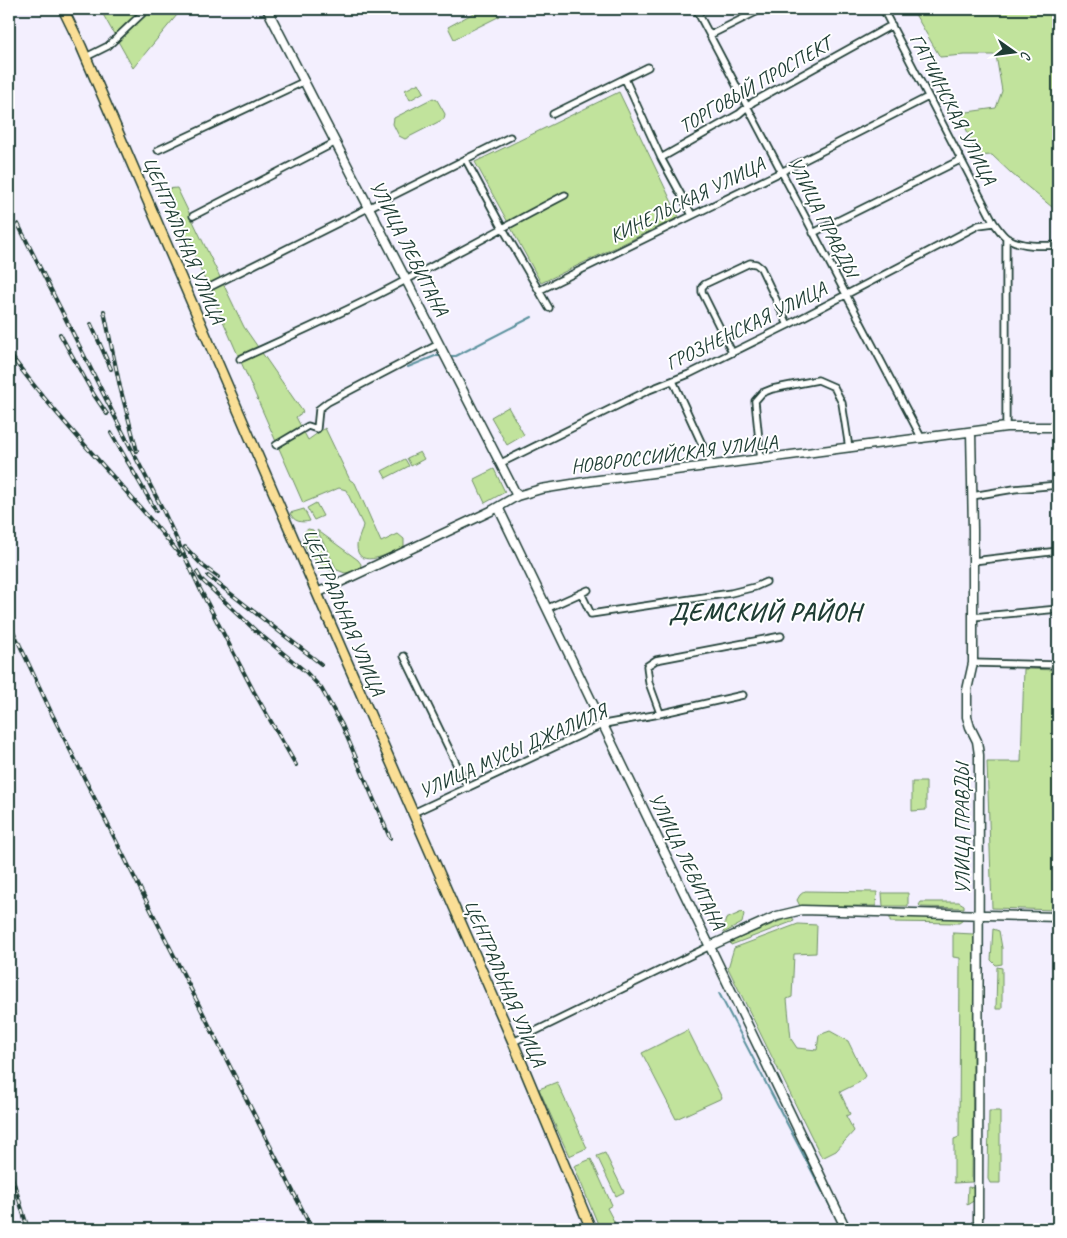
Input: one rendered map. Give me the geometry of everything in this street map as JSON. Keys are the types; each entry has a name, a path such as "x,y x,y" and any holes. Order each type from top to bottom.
{"main road":[{"name":"ЦЕНТРАЛЬНАЯ УЛИЦА","path":"63,9 86,57 317,594 513,1042 591,1229"}],"street":[{"name":"УЛИЦА ПРАВДЫ","path":"696,9 922,439"},
{"path":"710,35 762,9"},
{"name":"ГАТЧИНСКАЯ УЛИЦА","path":"883,9 994,223"},
{"path":"86,57 108,46 145,11"},
{"name":"УЛИЦА ЛЕВИТАНА","path":"269,12 517,496"},
{"name":"ТОРГОВЫЙ ПРОСПЕКТ","path":"661,158 739,114 753,102 892,25"},
{"path":"553,114 648,67"},
{"path":"626,78 661,158 692,214"},
{"path":"158,150 305,81"},
{"name":"КИНЕЛЬСКАЯ УЛИЦА","path":"540,290 781,172 928,97"},
{"path":"208,288 510,137"},
{"path":"193,216 336,142"},
{"path":"466,160 549,308"},
{"path":"813,233 960,160"},
{"path":"240,360 407,280 564,195"},
{"path":"994,223 1006,238 1028,245 1058,245"},
{"name":"ГРОЗНЕНСКАЯ УЛИЦА","path":"501,463 649,390 674,381 788,325 980,225 994,223"},
{"path":"1006,238 1006,427"},
{"path":"732,352 702,292 702,287 705,284 750,264 756,264 761,268 788,325"},
{"path":"276,446 308,426 316,429 319,409 328,402 439,344"},
{"path":"761,460 756,401 762,393 772,389 818,380 834,387 842,403 849,448"},
{"path":"674,381 712,466"},
{"name":"НОВОРОССИЙСКАЯ УЛИЦА","path":"317,594 498,507 517,496 542,489 583,482 1006,427 1058,428"},
{"name":"УЛИЦА ПРАВДЫ","path":"971,432 974,617 973,663 967,690 967,710 969,723 977,740 979,755 978,1229"},
{"path":"972,496 1014,489 1058,485"},
{"name":"УЛИЦА ЛЕВИТАНА","path":"498,507 846,1229"},
{"path":"974,561 1058,551"},
{"path":"581,593 591,614 731,593 766,582"},
{"path":"548,608 588,590"},
{"path":"974,617 1058,609"},
{"path":"660,713 647,674 647,666 656,660 781,636"},
{"path":"404,656 468,788"},
{"path":"973,663 1058,665"},
{"name":"УЛИЦА МУСЫ ДЖАЛИЛЯ","path":"413,813 604,724 743,695"},
{"path":"513,1042 710,946 777,916 802,910 1058,917"}],"green space":[{"path":"100,9 182,9 133,68"},
{"path":"481,9 488,9 500,16 454,39 448,27"},
{"path":"912,9 1058,9 1058,212 992,155 977,156 960,113 996,108 1002,91 996,55 940,57"},
{"path":"419,83 424,92 410,100 405,90"},
{"path":"619,92 679,217 541,283 475,162"},
{"path":"433,98 437,100 445,114 444,119 405,139 399,136 393,124 394,118"},
{"path":"177,188 244,327 303,412 296,417 308,440 325,428 350,480 355,483 381,542 398,534 404,539 404,547 376,558 362,557 358,553 357,545 363,525 346,490 339,488 303,503 165,189"},
{"path":"508,407 524,435 507,445 491,417"},
{"path":"420,452 424,459 411,466 407,458"},
{"path":"405,459 409,466 386,478 382,471"},
{"path":"494,469 505,492 485,503 474,479"},
{"path":"316,503 323,516 314,520 307,508"},
{"path":"304,509 310,521 298,521 290,513"},
{"path":"308,529 313,530 333,571 316,561 308,551 303,539 303,533"},
{"path":"317,530 358,560 361,564 360,570 345,573 337,570"},
{"path":"1024,669 1058,670 1058,908 1056,910 992,908 987,762 1021,762"},
{"path":"912,782 926,782 926,810 912,811"},
{"path":"805,891 877,892 876,906 800,906 797,900"},
{"path":"882,893 908,893 908,906 883,906"},
{"path":"921,902 959,902 964,905 964,908 921,907 919,905"},
{"path":"742,912 744,914 742,923 724,933 723,928 726,919"},
{"path":"890,914 963,915 962,921 959,923 890,922"},
{"path":"792,916 794,921 731,945 730,942"},
{"path":"798,924 817,925 816,953 794,954 792,997 787,999 791,1039 797,1048 817,1050 819,1035 830,1031 848,1041 865,1076 860,1082 840,1092 850,1114 846,1116 854,1131 836,1151 822,1158 728,968 734,948"},
{"path":"993,929 999,931 1002,964 996,965 991,960"},
{"path":"953,933 974,934 972,1182 954,1183 954,1139 959,1137 960,958 953,957"},
{"path":"997,967 1002,968 1002,1009 996,1009"},
{"path":"688,1030 722,1098 676,1119 642,1053"},
{"path":"557,1082 587,1148 569,1156 539,1089"},
{"path":"989,1111 1000,1111 1000,1183 990,1183 988,1179"},
{"path":"605,1153 624,1192 616,1196 597,1156"},
{"path":"591,1159 612,1205 607,1208 618,1229 600,1229 574,1166"},
{"path":"968,1187 974,1188 975,1200 967,1205"}],"waterway":[{"path":"449,356 456,356 532,317"},
{"path":"408,367 435,356 442,356"},
{"path":"719,993 842,1229"}],"railway":[{"path":"18,224 162,508 200,589 254,692 296,765"},
{"path":"104,311 120,387 137,451"},
{"path":"91,324 111,369"},
{"path":"60,334 94,395 107,414"},
{"path":"9,353 71,430 180,555"},
{"path":"111,433 156,511"},
{"path":"185,547 203,566 218,577"},
{"path":"197,572 201,579 256,631 306,672 321,688 342,725 390,838"},
{"path":"208,576 321,664"},
{"path":"9,622 52,714 312,1229"},
{"path":"9,1167 28,1229"},
{"path":"9,1203 16,1229"}],"district":[{"name":"ДЕМСКИЙ РАЙОН","path":"765,612"}]}
